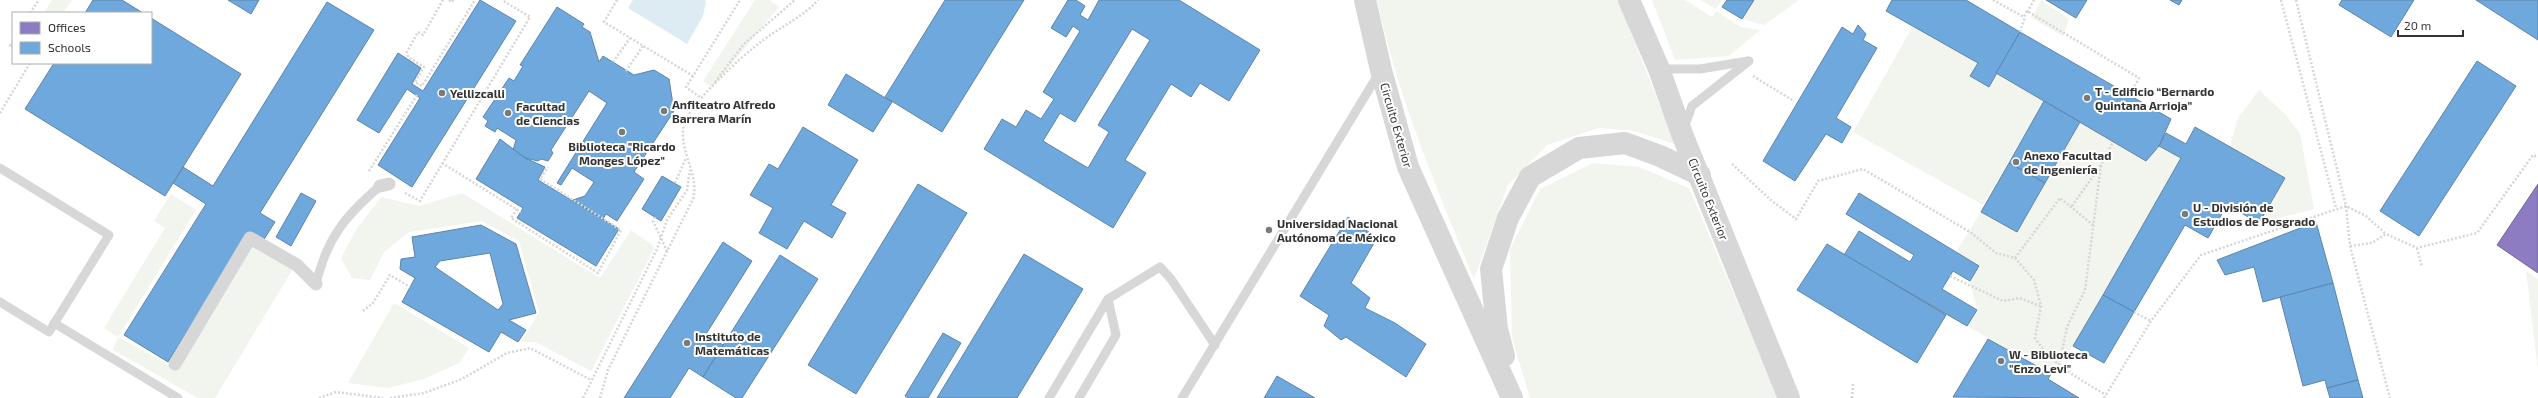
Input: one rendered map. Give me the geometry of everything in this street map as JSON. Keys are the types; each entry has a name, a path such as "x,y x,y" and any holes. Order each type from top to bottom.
{"street":[{"name":"Circuito Exterior","path":"1365,0 1381,70 1408,167 1513,398"},
{"name":"Circuito Exterior","path":"1629,0 1659,69 1682,134 1700,175 1789,398"},
{"path":"1513,398 1497,329 1491,269 1508,218 1530,177 1579,148 1625,143 1660,156 1700,175"},
{"path":"174,364 250,238 297,265 316,284"}],"lane":[{"path":"1659,69 1700,69 1749,61 1692,106 1682,134"},
{"path":"1182,398 1381,70"},
{"path":"0,168 109,234 49,332 0,302"},
{"path":"316,284 324,256 340,223 384,185"},
{"path":"1049,398 1108,299 1160,267 1171,279 1215,345"},
{"path":"1079,398 1116,335 1108,299"},
{"path":"54,324 178,398"}],"path":[{"path":"31,12 38,0"},
{"path":"449,0 452,2 453,0"},
{"path":"420,89 475,0"},
{"path":"417,95 369,171 384,185 420,202 530,17 502,0"},
{"path":"616,0 604,22 693,76"},
{"path":"701,98 686,87 740,0"},
{"path":"710,89 744,44 795,0"},
{"path":"600,398 608,370 693,199 696,189 686,158 682,138 684,124 690,110 761,41 808,11 818,0"},
{"path":"1993,0 2024,17 2034,0"},
{"path":"2281,0 2336,208"},
{"path":"2296,0 2346,206 2350,246 2390,398"},
{"path":"422,86 415,82 424,68 408,58 407,48 418,32 423,34 441,1"},
{"path":"2020,32 2028,11"},
{"path":"2028,11 2139,78 2130,95"},
{"path":"613,62 630,38"},
{"path":"626,71 643,46"},
{"path":"0,113 29,64"},
{"path":"1740,69 1792,100"},
{"path":"2072,206 2101,165 2113,142"},
{"path":"1732,164 1772,201 1796,219 1818,181 1863,169 1970,232 1996,253 2015,258 2034,280 2041,306 2035,338 2044,352 2059,366 2105,396 2151,321 2201,255 2336,208 2346,206 2366,216 2386,234 2417,248 2477,233 2533,154 2538,157"},
{"path":"674,183 686,158"},
{"path":"442,163 521,212"},
{"path":"2059,366 2067,327 2085,290 2101,165"},
{"path":"517,209 512,218 598,273 621,230 540,179 548,167"},
{"path":"583,398 661,238 667,220 687,190 690,169"},
{"path":"2015,258 2060,198 2072,206 2093,226"},
{"path":"655,217 653,221 667,252"},
{"path":"2350,246 2372,243 2386,234"},
{"path":"2417,248 2422,267"},
{"path":"363,312 373,303 390,275 410,287"},
{"path":"1950,276 2003,301 2020,298 2041,306"},
{"path":"2134,312 2151,321"},
{"path":"390,398 424,393 462,379 507,352 530,348 591,380"},
{"path":"1852,398 1853,384"},
{"path":"319,398 336,392 383,398"}],"shaded area":[{"path":"52,0 72,0 64,12 45,12"},
{"path":"633,0 705,0 706,2 703,16 687,44 628,8"},
{"path":"755,0 769,0 779,7 712,87 703,81"},
{"path":"1377,0 1618,0 1675,144 1634,131 1599,128 1547,145 1508,185 1474,279 1432,176 1407,107"},
{"path":"1652,0 1685,0 1712,17 1716,11 1741,27 1760,30 1729,56 1675,60"},
{"path":"1700,0 1722,0 1716,9"},
{"path":"1754,0 1799,0 1764,25 1742,19"},
{"path":"2041,0 2069,19 2063,36 2032,18"},
{"path":"1913,26 1978,63 1971,76 1988,87 1996,73 2044,101 1983,205 1853,132"},
{"path":"2259,90 2286,115 2300,134 2314,209 2259,223 2285,178 2230,146 2238,118"},
{"path":"2080,122 2146,161 2159,146 2181,158 2073,346 2051,374 1967,326 1977,310 1970,281 1979,266 1956,252 1981,212 2017,232"},
{"path":"1593,163 1639,167 1689,188 1778,398 1530,398 1512,338 1510,249 1540,189"},
{"path":"462,193 600,278 631,230 655,247 591,371 535,342 521,342 539,312 519,241 482,221 409,232 384,252 370,280 352,278 341,258 356,230 381,197 419,206"},
{"path":"171,194 196,210 118,337 104,328 165,228 154,221"},
{"path":"252,242 294,267 215,398 198,398 113,350 118,337 177,369"},
{"path":"2526,271 2538,279 2538,370"},
{"path":"394,303 469,348 459,363 424,379 388,388 348,383"}],"building: Offices":[{"path":"2538,184 2538,273 2497,245"}],"building: Schools":[{"path":"93,0 122,0 141,12 86,12"},
{"path":"228,0 259,0 251,14"},
{"name":"Yellizcalli","path":"480,0 516,21 412,187 378,165 420,98 407,89 379,133 357,120 398,53 421,68 412,84 423,91"},
{"path":"945,0 1024,0 942,132 885,97"},
{"path":"1068,0 1076,0 1085,6 1080,15 1088,20 1099,0 1179,0 1260,50 1229,101 1200,83 1191,97 1171,84 1125,160 1146,173 1113,228 984,149 1002,119 1016,127 1026,110 1041,119 1054,99 1043,92 1080,31 1073,26 1066,37 1051,28","holes":["1132,29 1150,40 1098,125 1109,132 1088,168 1043,141 1060,113 1075,122"]},
{"path":"1727,0 1754,0 1742,19 1722,7"},
{"path":"1892,0 1966,0 2020,32 1989,87 1970,76 1978,63 1886,11"},
{"path":"2046,0 2087,0 2076,18"},
{"path":"2170,0 2182,0 2179,5"},
{"path":"2342,0 2414,0 2391,37 2339,5"},
{"path":"2476,0 2538,0 2538,40"},
{"path":"327,2 374,30 260,213 275,222 261,244 247,235 168,362 124,335 206,204 173,183 183,167 213,186"},
{"path":"557,7 584,24 582,27 590,32 599,62 603,56 634,75 654,70 669,79 674,111 634,172 644,179 617,221 606,214 603,219 573,200 585,196 594,182 572,168 561,185 557,183 607,103 589,91 551,150 553,153 548,161 541,159 538,161 525,158 513,150 516,140 497,128 495,132 485,126 488,121 483,117 509,78 514,81 523,66 520,65"},
{"path":"152,19 241,74 165,196 25,109 53,64 152,64"},
{"path":"1858,25 1866,34 1863,40 1877,48 1836,118 1851,127 1842,143 1826,134 1795,181 1763,161 1842,27 1853,34"},
{"name":"T - Edificio “Bernardo Quintana Arrioja”","path":"2020,32 2171,119 2159,146 2146,161 1996,73"},
{"path":"2477,61 2516,86 2419,236 2380,211"},
{"path":"846,74 892,102 873,132 828,105"},
{"path":"2044,101 2080,122 2045,183 2009,163"},
{"path":"803,127 858,160 831,205 846,213 832,238 804,221 787,249 759,233 773,208 750,195 769,164 778,169"},
{"name":"U - División de Estudios de Posgrado","path":"2195,127 2285,178 2259,223 2227,205 2208,238 2185,225 2134,312 2103,295 2181,158 2159,146 2166,133 2186,144"},
{"path":"500,139 525,158 545,167 538,180 619,229 596,266 517,218 523,208 476,179"},
{"path":"2009,163 2045,183 2017,232 1981,212"},
{"path":"662,176 681,187 661,221 642,209"},
{"path":"918,184 967,213 856,394 808,365"},
{"path":"301,193 316,201 291,246 276,237"},
{"path":"1859,193 1979,266 1970,281 1953,271 1942,289 1977,310 1967,326 1844,255 1859,231 1910,262 1914,255 1846,214"},
{"path":"1348,217 1377,238 1351,283 1370,298 1365,308 1395,323 1426,344 1406,377 1346,337 1341,340 1324,326 1329,315 1300,296"},
{"path":"2316,222 2333,283 2263,302 2254,267 2225,275 2217,260"},
{"path":"481,225 516,244 536,313 509,320 526,330 518,342 501,332 489,352 402,302 415,278 400,269 401,259 415,257 412,237","holes":["490,253 503,304 498,310 435,267 440,261"]},
{"name":"Instituto de Matemáticas","path":"723,242 752,261 706,334 723,345 703,377 689,368 670,398 624,398"},
{"path":"1827,244 1946,315 1917,363 1797,290"},
{"path":"1024,254 1083,289 1017,398 937,398"},
{"path":"780,255 818,279 742,398 736,398 703,377"},
{"path":"2333,283 2358,380 2327,388 2325,380 2303,386 2280,297"},
{"path":"2103,295 2134,312 2104,363 2073,346"},
{"path":"943,333 961,343 928,398 908,398 905,396"},
{"name":"W - Biblioteca \"Enzo Levi\"","path":"1988,339 2051,374 2048,379 2079,398 1953,397"},
{"path":"1277,376 1315,398 1264,398"},
{"path":"2358,380 2363,398 2330,398 2327,388"}],"place":[{"name":"Yellizcalli","path":"442,93"},
{"name":"T - Edificio “Bernardo Quintana Arrioja”","path":"2087,98"},
{"name":"Anfiteatro Alfredo Barrera Marín","path":"664,111"},
{"name":"Facultad de Ciencias","path":"508,113"},
{"name":"Biblioteca \"Ricardo Monges López\"","path":"622,132"},
{"name":"Anexo Facultad de Ingeniería","path":"2016,162"},
{"name":"U - División de Estudios de Posgrado","path":"2185,214"},
{"name":"Universidad Nacional Autónoma de México","path":"1269,230"},
{"name":"Instituto de Matemáticas","path":"687,343"},
{"name":"W - Biblioteca \"Enzo Levi\"","path":"2001,361"}]}
